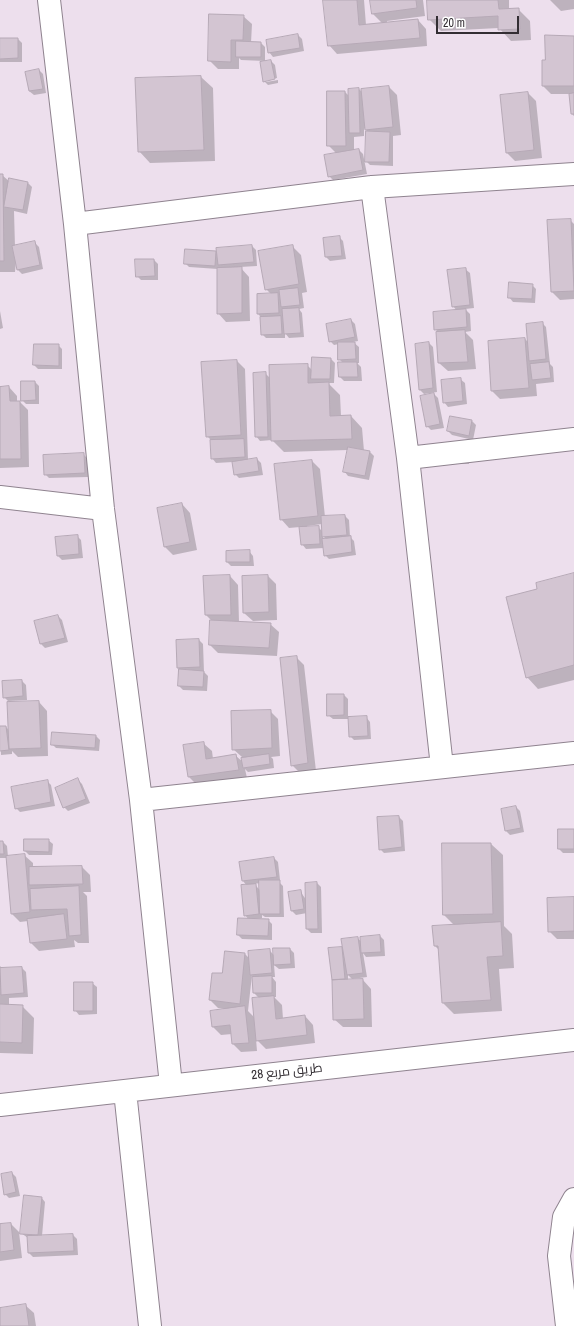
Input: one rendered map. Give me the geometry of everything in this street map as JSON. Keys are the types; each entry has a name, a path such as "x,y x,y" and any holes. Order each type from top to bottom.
{"street":[{"path":"49,0 75,224 103,509 141,800 171,1085"},
{"path":"75,224 372,187 574,174"},
{"path":"372,187 408,458 442,766"},
{"path":"408,458 574,439"},
{"path":"0,497 103,509"},
{"path":"141,800 442,766 574,753"},
{"name":"طريق مربع 28","path":"0,1105 574,1040"},
{"path":"125,1091 150,1326"},
{"path":"567,1326 559,1256 564,1217 574,1199"}],"building":[{"path":"323,0 357,0 359,25 418,19 420,38 328,46"},
{"path":"370,0 416,0 417,8 372,14"},
{"path":"427,0 498,0 499,9 519,8 520,29 498,30 498,16 428,20"},
{"path":"209,14 244,15 243,40 231,40 231,62 208,61"},
{"path":"298,34 300,48 268,53 266,40"},
{"path":"545,35 574,36 574,86 542,86 542,60 545,60"},
{"path":"0,38 18,38 18,58 0,59"},
{"path":"236,41 261,42 261,57 236,57"},
{"path":"271,60 275,79 263,82 260,62"},
{"path":"39,69 43,89 29,91 25,72"},
{"path":"201,76 204,150 138,152 135,78"},
{"path":"389,86 393,127 365,130 361,89"},
{"path":"359,88 360,133 349,133 348,89"},
{"path":"327,91 345,91 346,146 327,146"},
{"path":"528,92 534,150 506,153 500,95"},
{"path":"574,93 574,114 571,114 569,94"},
{"path":"366,131 390,132 389,162 365,162"},
{"path":"359,149 363,170 328,177 324,155"},
{"path":"0,174 3,174 4,261 0,261"},
{"path":"9,178 28,182 23,210 4,207"},
{"path":"571,219 574,291 551,292 547,220"},
{"path":"340,236 342,256 325,257 323,238"},
{"path":"35,241 40,265 17,270 12,246"},
{"path":"252,245 254,262 218,265 216,248"},
{"path":"293,245 299,284 265,290 258,251"},
{"path":"185,249 216,251 215,266 184,264"},
{"path":"135,259 154,259 155,276 136,277"},
{"path":"242,267 242,313 217,314 217,268"},
{"path":"466,268 470,305 452,307 447,270"},
{"path":"509,282 533,284 532,299 508,298"},
{"path":"298,288 300,305 281,307 279,290"},
{"path":"278,293 279,313 257,314 257,294"},
{"path":"299,308 301,333 284,334 282,309"},
{"path":"466,309 467,327 434,330 433,312"},
{"path":"281,316 282,334 261,335 260,317"},
{"path":"351,319 355,337 329,342 326,324"},
{"path":"543,322 546,359 529,361 526,324"},
{"path":"465,330 468,362 438,363 436,332"},
{"path":"525,338 529,388 491,391 488,341"},
{"path":"338,342 355,342 356,359 338,360"},
{"path":"429,342 433,388 419,390 415,344"},
{"path":"34,344 59,344 59,366 33,365"},
{"path":"312,357 331,358 330,379 311,379"},
{"path":"237,360 241,435 206,437 201,362"},
{"path":"338,362 357,362 358,377 339,377"},
{"path":"549,362 551,378 532,380 530,364"},
{"path":"308,364 308,383 329,382 330,416 351,415 352,439 271,441 269,365"},
{"path":"266,372 268,437 255,437 253,373"},
{"path":"461,378 463,401 443,403 441,380"},
{"path":"21,381 35,381 36,400 21,401"},
{"path":"9,386 10,401 20,401 21,459 0,459 0,387"},
{"path":"434,393 440,424 426,427 420,396"},
{"path":"450,416 472,420 469,436 447,431"},
{"path":"244,439 245,457 211,459 210,440"},
{"path":"348,447 370,451 365,476 343,472"},
{"path":"84,453 85,473 44,475 43,455"},
{"path":"257,458 259,471 234,475 232,462"},
{"path":"312,460 318,516 280,520 274,464"},
{"path":"182,503 190,542 164,547 157,508"},
{"path":"345,515 347,535 322,537 321,516"},
{"path":"319,526 320,544 301,545 299,527"},
{"path":"78,535 79,554 57,556 55,537"},
{"path":"351,536 352,552 324,556 322,539"},
{"path":"250,550 250,562 226,562 226,551"},
{"path":"574,573 574,665 526,678 506,597 537,589 536,583"},
{"path":"230,575 231,615 205,615 203,576"},
{"path":"268,575 269,612 243,613 242,576"},
{"path":"58,615 65,638 40,644 34,621"},
{"path":"210,620 271,623 269,648 209,645"},
{"path":"199,639 200,667 177,668 176,640"},
{"path":"297,656 308,763 291,766 280,658"},
{"path":"179,669 204,671 203,687 178,686"},
{"path":"22,680 23,696 3,698 2,681"},
{"path":"327,694 344,694 344,715 327,716"},
{"path":"39,701 41,748 9,749 7,702"},
{"path":"271,710 272,748 232,750 231,711"},
{"path":"367,716 368,736 349,737 348,717"},
{"path":"0,726 6,726 9,750 0,751"},
{"path":"52,732 96,735 95,748 51,745"},
{"path":"204,742 206,759 236,754 239,770 188,777 183,745"},
{"path":"269,754 270,764 243,768 241,758"},
{"path":"78,778 86,799 63,808 55,788"},
{"path":"48,780 51,802 15,809 11,787"},
{"path":"516,806 521,828 505,831 501,809"},
{"path":"399,816 402,847 379,850 377,817"},
{"path":"558,829 574,829 574,849 558,849"},
{"path":"24,839 49,839 49,852 24,851"},
{"path":"0,841 3,841 4,854 0,854"},
{"path":"442,843 491,843 493,914 443,915"},
{"path":"25,854 30,912 11,914 6,856"},
{"path":"274,857 277,877 242,881 239,862"},
{"path":"82,866 83,884 29,885 29,867"},
{"path":"259,880 280,880 280,914 260,914"},
{"path":"317,882 318,929 306,929 305,883"},
{"path":"256,884 259,914 244,916 241,885"},
{"path":"79,886 81,935 69,936 67,909 31,910 30,889"},
{"path":"301,890 304,909 291,911 288,892"},
{"path":"574,897 574,931 548,932 547,898"},
{"path":"64,914 67,939 30,943 27,919"},
{"path":"238,918 269,919 268,936 237,935"},
{"path":"501,922 503,956 487,957 491,1000 442,1003 438,946 434,946 432,926"},
{"path":"380,935 381,952 361,953 360,937"},
{"path":"358,937 363,973 347,975 341,939"},
{"path":"342,947 345,979 332,980 328,948"},
{"path":"273,948 290,948 291,964 274,965"},
{"path":"270,949 272,973 250,975 248,951"},
{"path":"225,951 245,953 240,1004 209,1000 212,973 222,973"},
{"path":"22,967 24,993 1,995 0,968"},
{"path":"272,976 272,993 253,993 252,977"},
{"path":"363,979 364,1019 333,1020 332,980"},
{"path":"74,982 93,982 93,1011 74,1011"},
{"path":"274,996 276,1019 305,1015 307,1035 256,1041 252,998"},
{"path":"0,1004 23,1005 22,1043 0,1042"},
{"path":"245,1006 249,1043 232,1044 230,1025 212,1027 210,1011"},
{"path":"12,1172 16,1192 4,1195 1,1174"},
{"path":"24,1195 42,1197 38,1235 20,1234"},
{"path":"11,1223 14,1250 0,1252 0,1224"},
{"path":"73,1234 74,1251 28,1253 27,1236"},
{"path":"26,1304 29,1326 0,1326 0,1308"}]}
